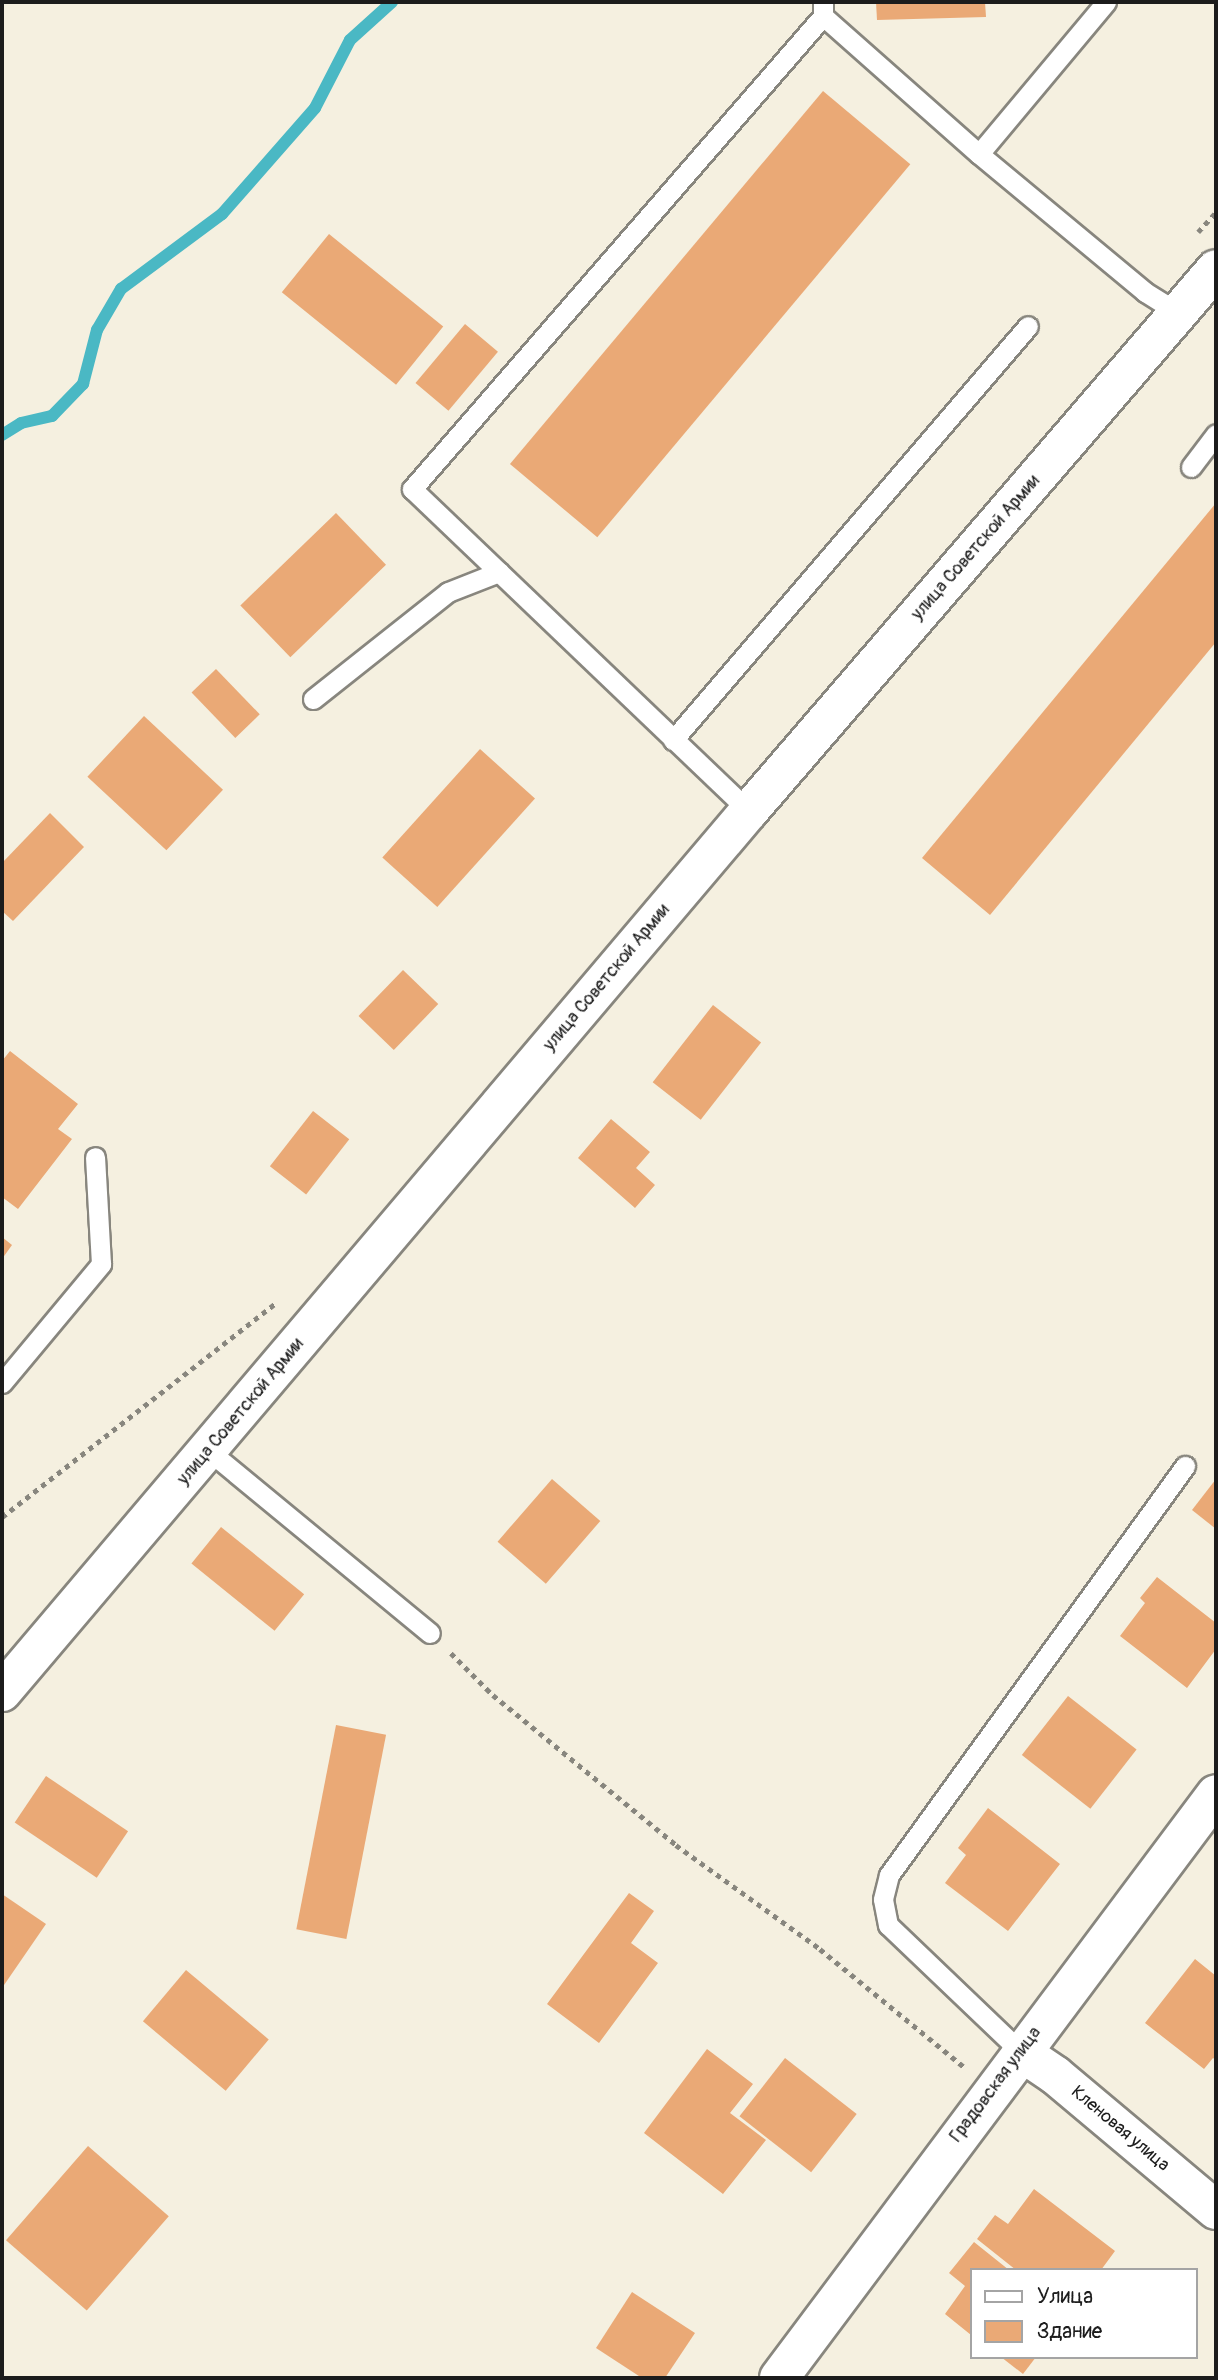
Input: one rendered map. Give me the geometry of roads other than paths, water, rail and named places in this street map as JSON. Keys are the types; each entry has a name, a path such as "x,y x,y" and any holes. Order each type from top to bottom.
{"street":[{"name":"улица Советской Армии","path":"2,1692 749,811 1216,269"},
{"name":"Градовская улица","path":"779,2378 1216,1794"},
{"name":"Кленовая улица","path":"1021,2052 1055,2075 1216,2210"}],"lane":[{"path":"979,154 1105,2"},
{"path":"749,811 412,489 823,9 979,154 1145,292 1178,313"},
{"path":"673,740 1028,326"},
{"path":"1191,467 1216,434"},
{"path":"313,699 448,592 499,572"},
{"path":"2,1382 101,1264 95,1157"},
{"path":"209,1451 430,1633"},
{"path":"1021,2052 888,1925 883,1899 890,1875 1185,1466"}],"waterway":[{"path":"2,435 21,423 52,416 83,384 97,330 121,289 222,214 315,108 350,40 392,2"}]}
